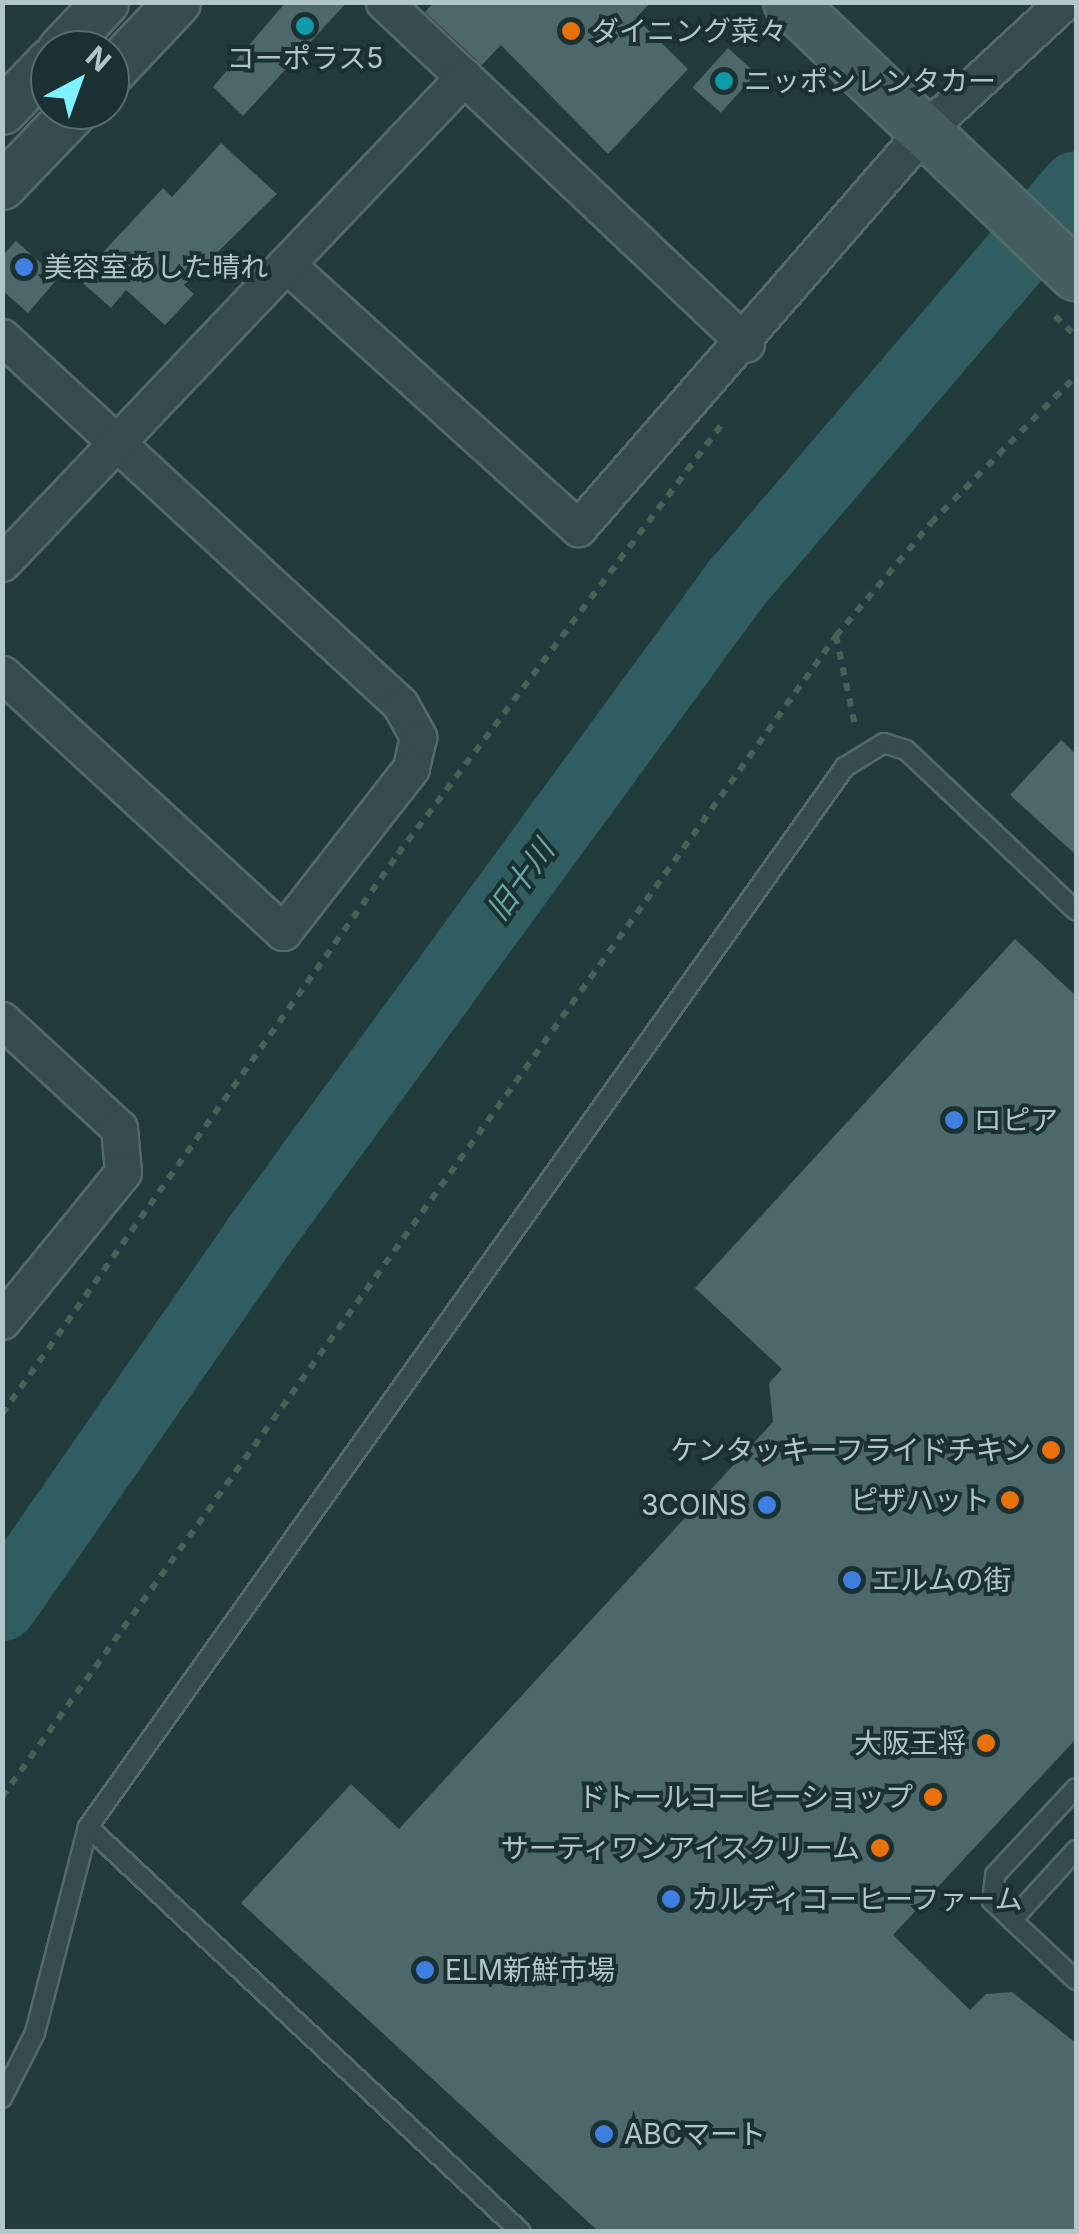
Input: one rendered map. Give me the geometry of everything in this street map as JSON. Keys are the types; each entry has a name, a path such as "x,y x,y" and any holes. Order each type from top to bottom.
{"main road":[{"path":"789,2 1076,275"}],"street":[{"path":"79,30 105,2"},
{"path":"130,52 177,2"},
{"path":"384,2 746,344"},
{"path":"286,264 578,528 746,344 924,131 1064,2"},
{"path":"2,563 118,446 464,77"},
{"path":"2,111 30,82"},
{"path":"2,186 56,130"},
{"path":"2,337 400,704 418,736 411,768 283,932 2,674"},
{"path":"2,1020 119,1128 123,1172 2,1321"}],"lane":[{"path":"2,2098 35,2033 88,1827 860,751 884,743 906,750 1076,911"},
{"path":"1076,1788 995,1875 992,1901 1076,1980"},
{"path":"88,1827 521,2232"},
{"path":"1012,1920 1076,1850"}],"path":[{"path":"2,1798 836,636 931,523 1076,376"},
{"path":"2,1414 398,854 736,406"},
{"path":"836,636 860,751"}],"building":[{"path":"286,2 347,2 243,116 213,87"},
{"path":"434,2 651,2 636,18 688,69 608,154 501,45 482,65 425,12"},
{"name":"ニッポンレンタカー","path":"728,48 756,73 721,113 693,87"},
{"path":"221,143 277,194 184,285 194,294 165,325 126,290 111,308 78,279 163,188 172,197"},
{"name":"美容室あした晴れ","path":"16,241 58,278 28,313 2,290 2,256"},
{"path":"1061,740 1076,754 1076,855 1010,795"},
{"name":"エルムの街","path":"1015,939 1076,996 1076,1739 893,1935 970,2010 986,1994 1012,1992 1076,2043 1076,2232 599,2232 241,1903 351,1784 399,1829 773,1422 769,1383 782,1369 695,1288"}],"waterway":[{"name":"旧十川","path":"2,1606 256,1240 736,584 1076,186"}],"place":[{"name":"コーポラス5","path":"305,26"},
{"name":"ダイニング菜々","path":"571,31"},
{"name":"ニッポンレンタカー","path":"724,81"},
{"name":"美容室あした晴れ","path":"24,267"},
{"name":"ロピア","path":"954,1120"},
{"name":"ケンタッキーフライドチキン","path":"1051,1450"},
{"name":"ピザハット","path":"1010,1500"},
{"name":"3COINS","path":"767,1505"},
{"name":"エルムの街","path":"852,1580"},
{"name":"大阪王将","path":"986,1743"},
{"name":"ドトールコーヒーショップ","path":"933,1797"},
{"name":"サーティワンアイスクリーム","path":"880,1848"},
{"name":"カルディコーヒーファーム","path":"671,1899"},
{"name":"ELM新鮮市場","path":"425,1970"},
{"name":"ABCマート","path":"604,2134"}]}
